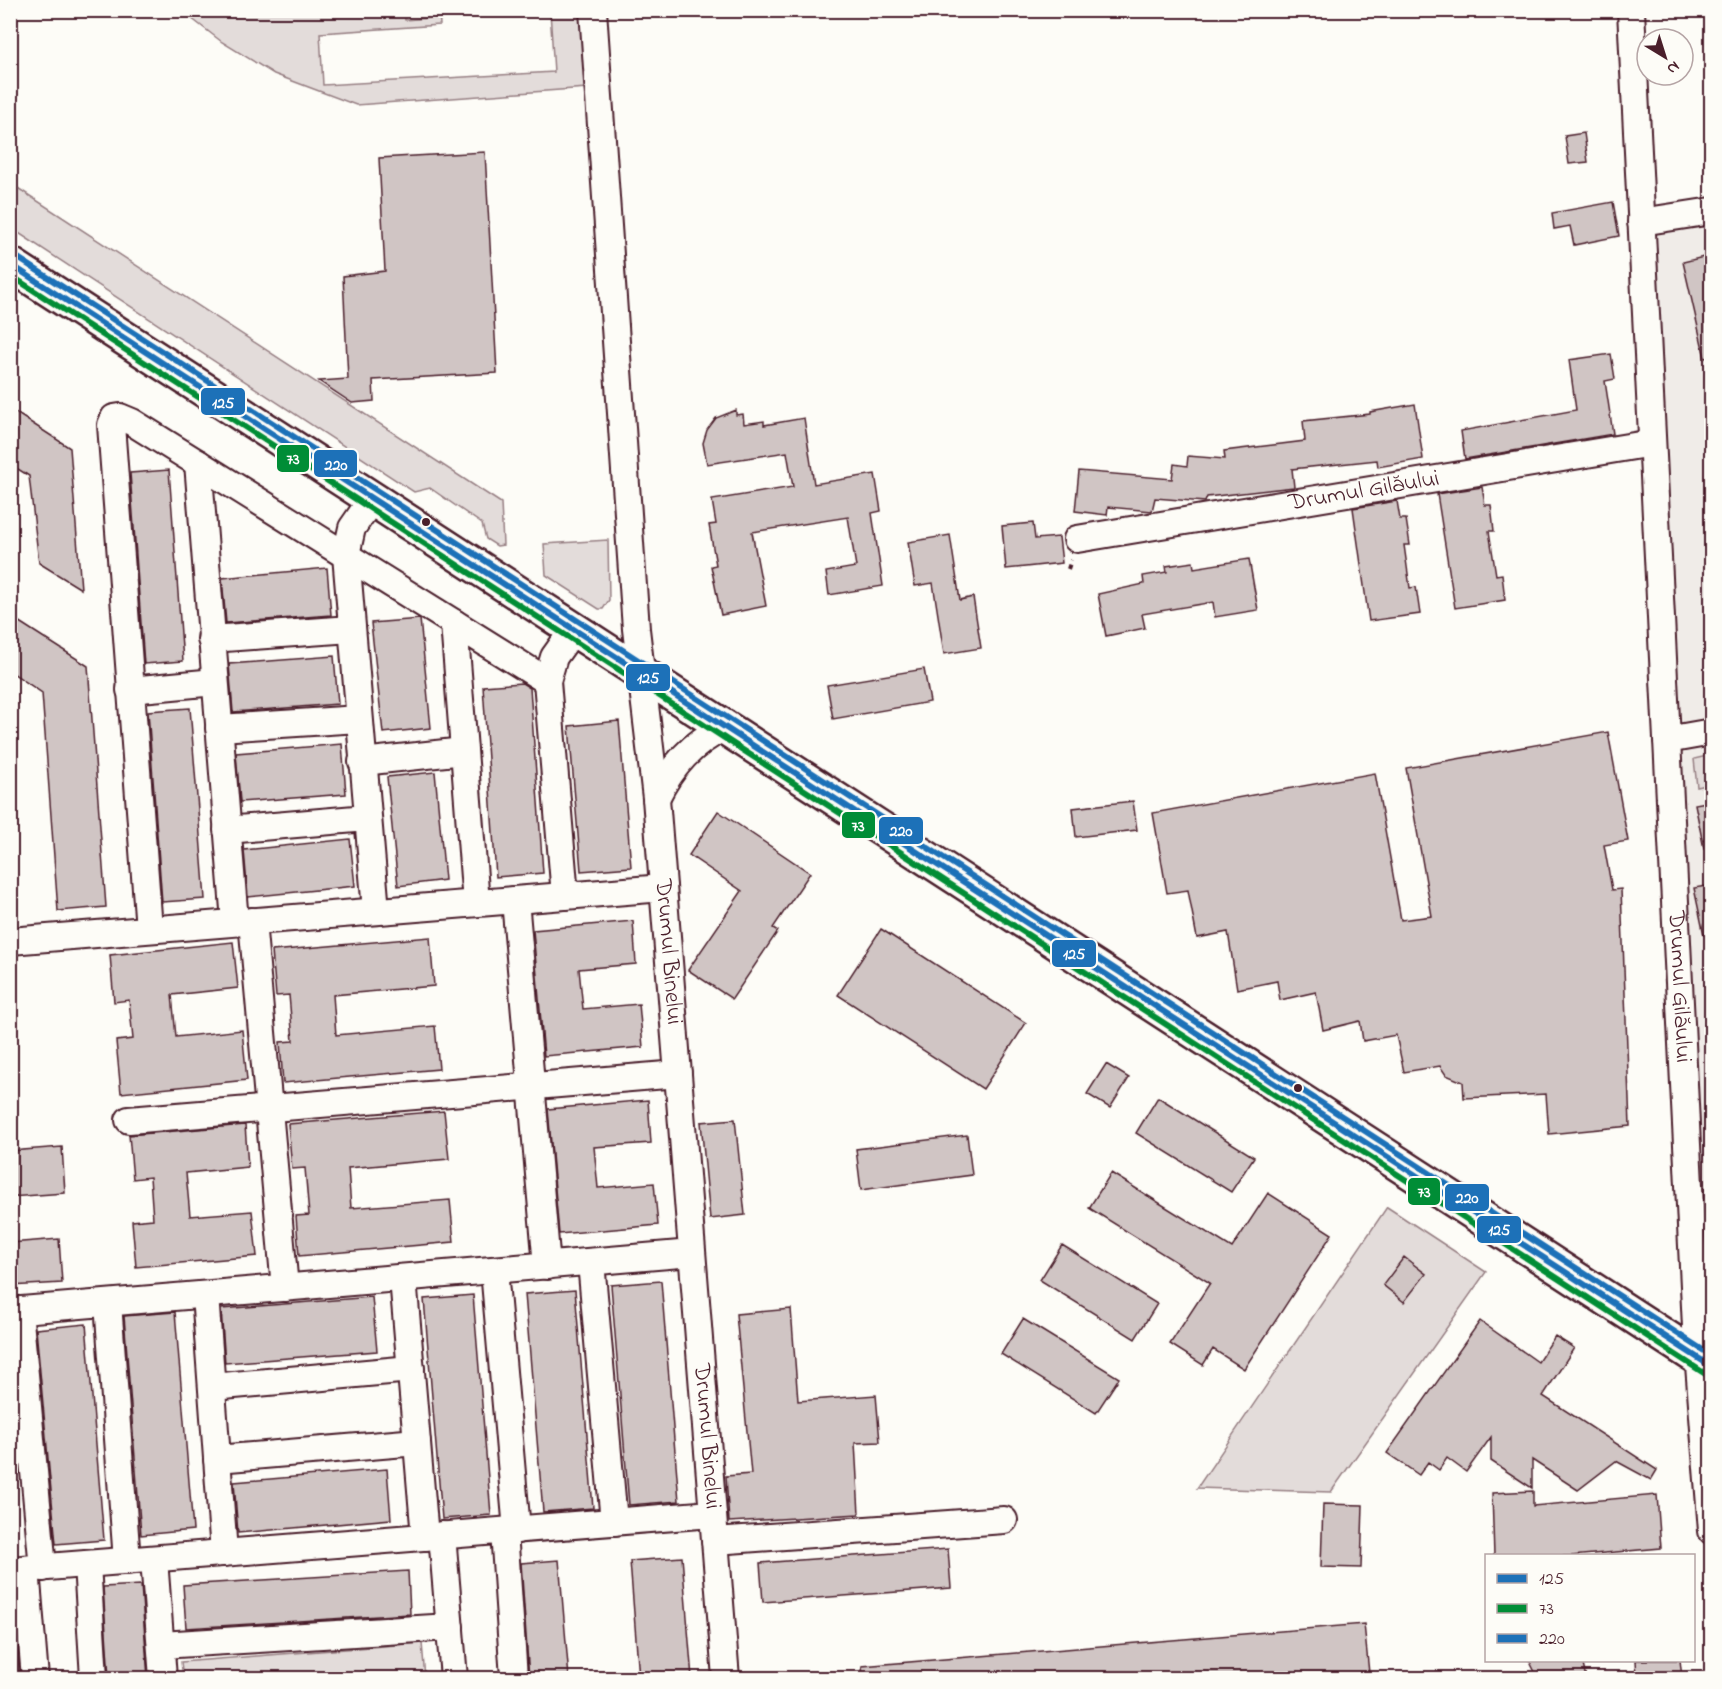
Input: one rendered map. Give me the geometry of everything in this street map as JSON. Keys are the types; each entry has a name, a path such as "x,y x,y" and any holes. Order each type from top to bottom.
{"main road":[{"path":"10,264 1705,1363"}],"street":[{"name":"Drumul Binelui","path":"593,10 640,672 656,798 726,1678"},
{"name":"Drumul Gilăului","path":"1631,10 1667,741 1705,1363 1712,1531"},
{"path":"1641,222 1712,211"},
{"path":"149,929 111,425 114,418 120,417 132,422 547,681"},
{"name":"Drumul Gilăului","path":"1077,539 1652,443"},
{"path":"198,463 227,830 243,922 269,1108 285,1288"},
{"path":"372,499 352,528 346,555 376,911"},
{"path":"454,623 476,903"},
{"path":"211,639 351,629"},
{"path":"565,896 547,681 554,657 574,629"},
{"path":"130,690 215,682"},
{"path":"219,728 359,719"},
{"path":"656,798 674,767 684,755 704,739 725,727"},
{"path":"1667,741 1712,732"},
{"path":"362,762 464,751"},
{"path":"227,830 367,818"},
{"path":"10,941 663,888"},
{"path":"515,900 547,1266"},
{"path":"129,1120 678,1074"},
{"path":"35,1678 27,1569 15,1310 692,1253"},
{"path":"591,1262 614,1522"},
{"path":"494,1270 511,1530 514,1678"},
{"path":"403,1278 417,1442 450,1627 454,1678"},
{"path":"205,1294 224,1553"},
{"path":"108,1303 128,1561"},
{"path":"212,1387 411,1369"},
{"path":"217,1459 417,1442"},
{"path":"27,1569 712,1514"},
{"path":"715,1541 1004,1520"},
{"path":"154,1559 163,1678"},
{"path":"87,1564 94,1678"},
{"path":"161,1645 450,1627"}],"shaded area":[{"path":"404,10 405,20 428,18 428,11 439,11 440,25 320,33 323,85 554,72 550,11 581,11 587,88 356,105 274,74 222,42 182,11"},
{"path":"10,183 501,503 503,545 497,546 486,539 482,524 430,488 414,492 11,228"},
{"path":"1711,203 1711,1326 1652,213"},
{"path":"608,540 609,600 603,609 599,609 546,575 544,544"},
{"path":"1711,755 1711,784 1697,787 1694,759"},
{"path":"1387,1207 1486,1272 1331,1492 1197,1488"},
{"path":"422,1643 425,1678 183,1678 181,1662"}],"building":[{"path":"1584,133 1588,162 1569,164 1565,136"},
{"path":"485,152 497,373 373,380 374,401 352,403 319,381 348,379 343,276 385,271 379,158"},
{"path":"1613,202 1619,236 1574,245 1570,226 1554,229 1552,213"},
{"path":"1712,255 1712,357 1705,358 1683,262"},
{"path":"1611,354 1615,379 1605,381 1613,434 1465,459 1461,431 1576,410 1569,360"},
{"path":"1415,404 1423,459 1378,467 1377,460 1292,469 1294,487 1207,497 1205,502 1155,498 1152,511 1108,507 1107,515 1075,511 1079,471 1172,479 1174,464 1187,466 1188,456 1225,459 1224,451 1305,441 1303,421 1370,414 1370,412"},
{"path":"10,409 70,448 81,589 39,563 29,476 10,464"},
{"path":"736,410 736,415 743,414 744,424 764,421 764,425 804,418 814,484 875,474 881,511 872,513 883,586 829,595 826,572 856,567 848,517 752,532 766,606 721,615 711,566 716,565 709,525 716,524 712,500 793,487 787,452 707,464 703,443 707,430 716,418"},
{"path":"169,470 183,661 144,664 130,473"},
{"path":"1482,487 1485,505 1491,505 1494,531 1489,531 1496,575 1502,574 1505,600 1455,608 1437,494"},
{"path":"1397,501 1400,519 1406,519 1410,545 1404,545 1410,588 1416,587 1420,614 1369,621 1353,508"},
{"path":"1033,523 1035,539 1059,537 1062,563 1006,569 1002,526"},
{"path":"950,535 960,600 973,597 981,648 944,654 933,583 915,586 908,542"},
{"path":"1249,559 1258,610 1215,617 1213,602 1142,614 1145,628 1106,636 1098,594 1144,584 1143,576 1167,572 1166,566 1193,562 1194,568"},
{"path":"327,568 331,615 226,623 222,578"},
{"path":"10,616 88,666 106,907 58,911 42,693 10,671"},
{"path":"420,619 431,728 383,733 371,623"},
{"path":"334,656 338,704 233,712 229,664"},
{"path":"924,669 930,702 833,719 827,685"},
{"path":"522,683 530,688 543,873 496,877 483,686"},
{"path":"190,708 205,899 162,902 148,711"},
{"path":"619,721 631,867 581,871 569,726"},
{"path":"1608,732 1628,841 1604,845 1612,890 1621,889 1630,1126 1549,1134 1546,1094 1464,1098 1463,1082 1446,1075 1440,1066 1404,1072 1396,1035 1363,1041 1360,1021 1323,1030 1316,992 1280,1000 1277,981 1237,989 1228,932 1197,938 1188,890 1167,893 1153,813 1375,773 1401,920 1432,916 1406,768"},
{"path":"342,744 346,794 240,802 236,753"},
{"path":"435,772 445,880 398,886 387,777"},
{"path":"1133,801 1137,830 1076,837 1073,808"},
{"path":"1712,801 1712,849 1704,849 1695,804"},
{"path":"718,811 810,873 773,928 778,931 732,999 688,970 742,891 689,855"},
{"path":"350,839 355,886 248,897 244,850"},
{"path":"1712,885 1712,934 1704,935 1694,888"},
{"path":"633,921 636,964 579,969 583,1009 639,1004 643,1047 544,1056 533,930"},
{"path":"881,929 1026,1023 983,1089 838,995"},
{"path":"430,937 434,986 333,995 336,1035 435,1026 439,1069 283,1083 280,1042 293,1041 289,995 276,996 272,951"},
{"path":"233,942 238,988 172,995 176,1037 242,1030 247,1080 121,1093 116,1041 133,1039 129,1000 114,1002 110,955"},
{"path":"1106,1064 1129,1078 1110,1108 1087,1094"},
{"path":"1158,1097 1254,1157 1231,1192 1136,1133"},
{"path":"648,1100 651,1143 594,1147 598,1188 654,1183 658,1225 559,1234 548,1109"},
{"path":"444,1111 449,1159 348,1168 351,1208 450,1200 454,1242 299,1256 296,1216 309,1215 305,1168 292,1169 288,1124"},
{"path":"735,1119 745,1215 710,1219 701,1122"},
{"path":"245,1125 248,1167 186,1173 190,1216 252,1211 257,1256 136,1267 132,1221 153,1219 150,1177 133,1179 129,1135"},
{"path":"967,1135 972,1175 861,1190 856,1149"},
{"path":"62,1147 65,1193 10,1197 10,1151"},
{"path":"1111,1173 1232,1248 1268,1193 1332,1234 1244,1369 1213,1349 1203,1365 1170,1344 1210,1283 1089,1208"},
{"path":"59,1239 62,1283 10,1286 10,1243"},
{"path":"1062,1245 1157,1304 1135,1339 1040,1280"},
{"path":"1404,1257 1426,1274 1404,1302 1383,1285"},
{"path":"661,1281 679,1501 629,1505 611,1285"},
{"path":"575,1290 593,1508 543,1512 525,1294"},
{"path":"473,1295 491,1515 442,1519 424,1299"},
{"path":"372,1297 377,1351 225,1363 221,1309"},
{"path":"791,1309 798,1401 876,1395 880,1442 855,1443 859,1514 729,1522 726,1476 751,1474 736,1314"},
{"path":"175,1312 193,1530 141,1535 124,1316"},
{"path":"1023,1319 1119,1378 1096,1413 1001,1354"},
{"path":"1480,1321 1538,1362 1555,1336 1574,1348 1543,1396 1657,1470 1651,1480 1616,1461 1578,1490 1532,1460 1532,1488 1491,1461 1491,1437 1466,1472 1447,1458 1439,1470 1428,1462 1419,1475 1387,1453"},
{"path":"86,1324 104,1540 56,1544 36,1329"},
{"path":"387,1469 391,1519 238,1533 234,1482"},
{"path":"1533,1491 1533,1506 1657,1495 1661,1548 1594,1554 1494,1554 1492,1493"},
{"path":"1323,1504 1363,1505 1361,1568 1321,1567"},
{"path":"948,1549 951,1588 763,1602 760,1563"},
{"path":"682,1557 692,1678 639,1678 630,1561"},
{"path":"559,1560 569,1678 529,1678 521,1563"},
{"path":"408,1571 410,1614 186,1628 183,1585"},
{"path":"141,1585 148,1678 109,1678 103,1587"},
{"path":"10,1624 15,1624 20,1678 10,1678"},
{"path":"1364,1624 1369,1673 1316,1678 863,1678 862,1666"},
{"path":"1530,1662 1582,1662 1586,1678 1538,1678"},
{"path":"1636,1662 1680,1662 1682,1678 1637,1678"}],"transit line":[{"name":"220","path":"15,256 1712,1356"},
{"name":"125","path":"10,264 1712,1367"},
{"name":"73","path":"10,275 1707,1375"}]}
